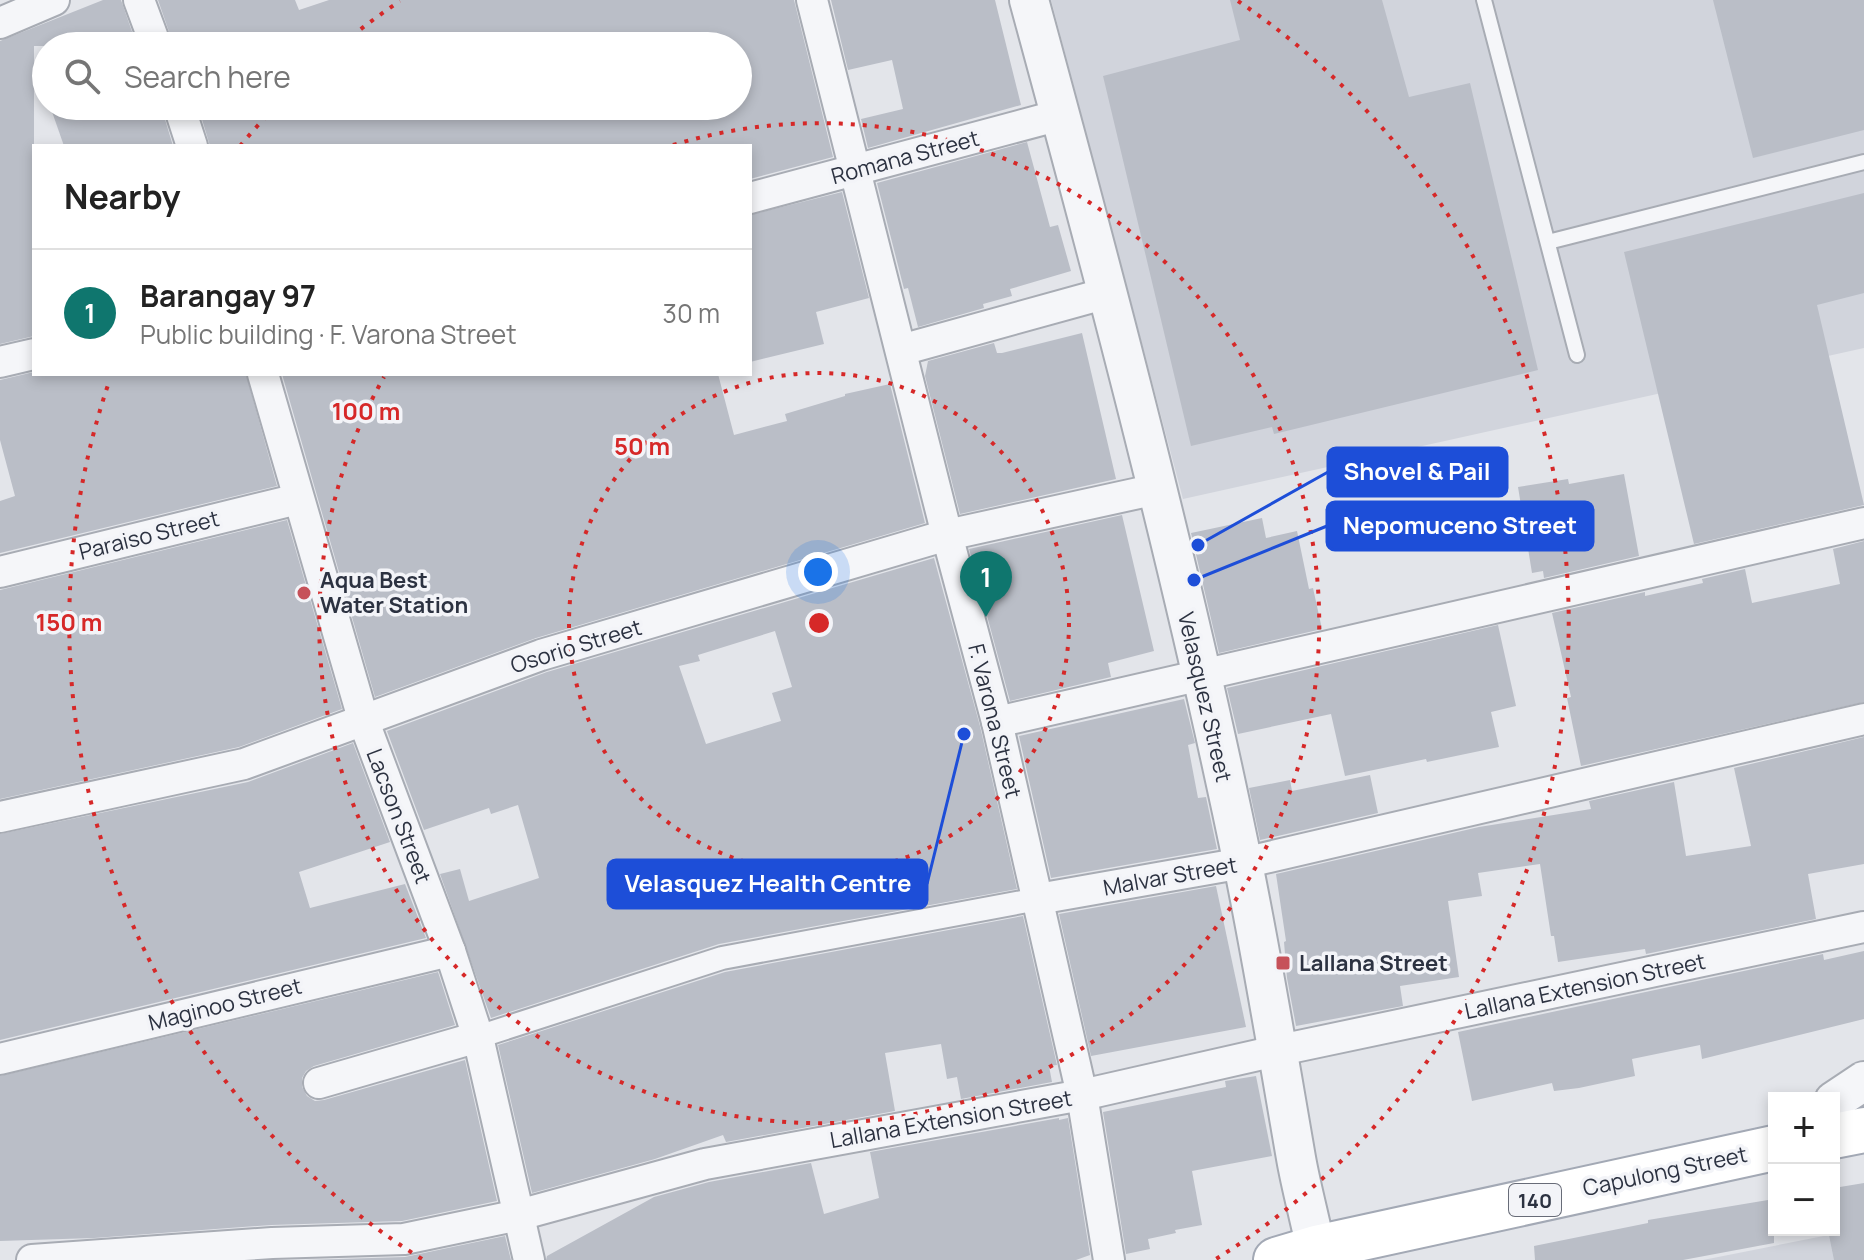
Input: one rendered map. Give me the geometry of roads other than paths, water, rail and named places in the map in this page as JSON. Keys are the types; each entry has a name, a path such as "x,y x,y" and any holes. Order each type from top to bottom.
{"main road":[{"path":"1840,1135 1864,1130"},
{"name":"Capulong Street","path":"1303,1256 1767,1146"}],"street":[{"path":"0,23 54,0"},
{"path":"139,0 151,32"},
{"name":"F. Varona Street","path":"812,0 997,722 1082,1095 1109,1260"},
{"name":"Velasquez Street","path":"1029,0 1157,489 1243,863 1280,1050 1297,1161 1303,1256"},
{"name":"Romana Street","path":"752,197 1060,115"},
{"path":"184,120 191,144"},
{"path":"901,350 1107,293"},
{"path":"0,362 32,354"},
{"name":"Lacson Street","path":"264,376 364,722 450,951 478,1037 529,1260"},
{"name":"Osorio Street","path":"0,817 244,764 541,655 947,535 1157,489"},
{"name":"Paraiso Street","path":"0,572 298,499"},
{"path":"997,722 1864,523"},
{"name":"Malvar Street","path":"478,1037 722,958 1243,863 1864,719"},
{"name":"Lallana Extension Street","path":"32,1260 272,1243 404,1239 519,1215 705,1164 1082,1095 1280,1050 1864,927"},
{"name":"Maginoo Street","path":"0,1059 450,951"},
{"path":"319,1083 478,1037"},
{"path":"1840,1097 1864,1081"}],"lane":[{"path":"1484,0 1577,355"},
{"path":"1548,242 1864,162"}],"place":[{"name":"Shovel & Pail","path":"1198,545"},
{"name":"Nepomuceno Street","path":"1194,580"},
{"name":"Aqua Best Water Station","path":"304,593"},
{"name":"Barangay 97","path":"986,617"},
{"name":"Velasquez Health Centre","path":"964,734"},
{"name":"Lallana Street","path":"1283,963"}]}
